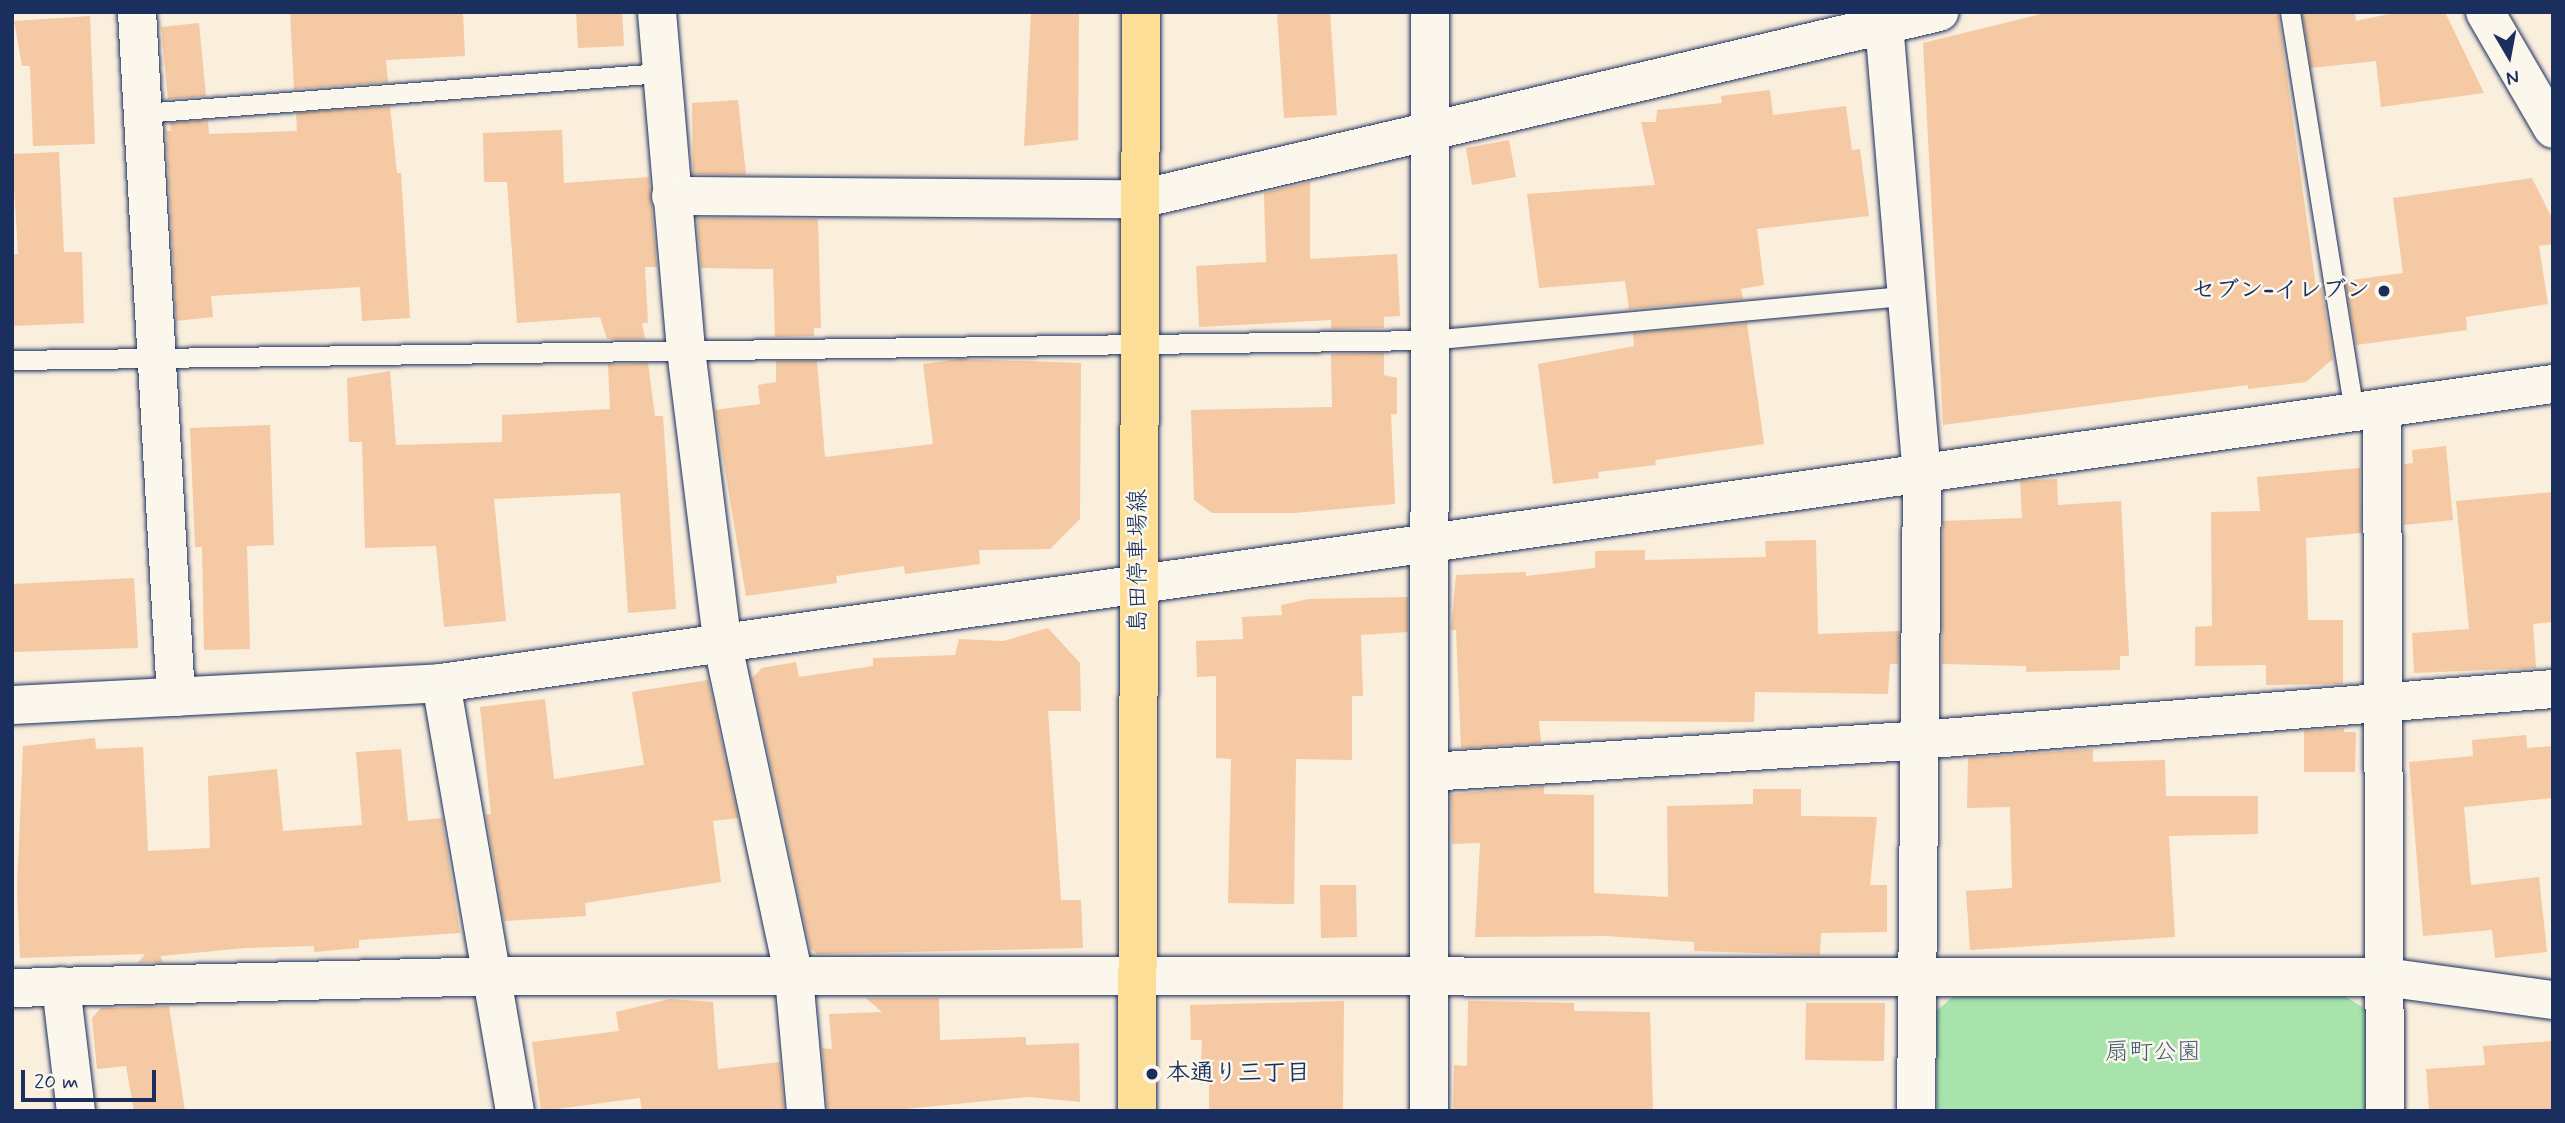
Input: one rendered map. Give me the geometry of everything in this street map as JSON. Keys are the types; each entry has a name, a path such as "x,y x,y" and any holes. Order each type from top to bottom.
{"main road":[{"name":"島田停車場線","path":"1138,1111 1141,12"}],"street":[{"path":"137,12 176,698"},
{"path":"657,12 686,350 722,640 793,977 806,1111"},
{"path":"1429,1111 1430,12"},
{"path":"671,195 1140,199 1883,19 1939,12"},
{"path":"2485,12 2553,129"},
{"path":"1883,19 1904,296 1922,476 1916,1111"},
{"path":"12,705 441,683 722,640 1922,476 2553,384"},
{"path":"2368,411 2385,702 2385,1111"},
{"path":"441,683 515,1111"},
{"path":"1429,772 1919,740 2553,688"},
{"path":"12,988 492,976 1918,979 2384,977 2553,1000"},
{"path":"61,986 76,1111"}],"lane":[{"path":"2290,12 2368,411"},
{"path":"143,113 661,72"},
{"path":"12,360 156,356 1140,347 1429,340 1904,296"}],"green space":[{"name":"扇町公園","path":"2343,995 2367,1010 2369,1111 1937,1111 1936,1011 1954,996"}],"building":[{"path":"290,12 463,12 465,56 386,60 388,82 294,89"},
{"path":"576,12 622,12 624,46 578,48"},
{"path":"1031,12 1079,12 1078,140 1024,146"},
{"path":"1277,12 1330,12 1337,115 1284,118"},
{"path":"2049,12 2278,12 2316,286 2321,285 2333,359 2306,382 2248,389 2248,385 1943,425 1923,43"},
{"path":"2302,12 2355,12 2356,21 2398,12 2445,12 2484,93 2381,107 2376,61 2311,68"},
{"path":"90,16 95,144 33,146 30,66 22,66 14,21"},
{"path":"199,23 206,96 168,99 161,27"},
{"path":"1770,90 1773,115 1846,106 1852,150 1860,149 1869,216 1757,229 1764,285 1741,289 1743,299 1629,309 1625,281 1539,288 1527,194 1655,185 1641,122 1656,122 1657,110 1722,103 1721,96"},
{"path":"738,100 746,175 693,174 692,103"},
{"path":"390,106 397,173 401,173 410,318 362,321 360,287 211,296 213,317 176,321 166,131 171,131 170,123 208,120 209,134 297,131 296,113"},
{"path":"562,130 564,183 649,177 657,267 645,267 648,323 642,323 645,339 607,339 600,317 517,323 507,182 484,182 483,133"},
{"path":"1509,140 1516,177 1472,185 1466,148"},
{"path":"59,152 64,252 82,252 84,323 12,326 12,254 18,254 12,154"},
{"path":"2532,178 2553,220 2553,244 2539,246 2548,304 2466,317 2467,330 2356,345 2345,281 2403,273 2393,198"},
{"path":"1310,182 1310,259 1397,254 1400,316 1384,317 1384,328 1331,329 1331,320 1199,327 1196,266 1266,262 1264,193"},
{"path":"697,218 818,219 821,328 814,328 814,336 775,337 773,269 701,268"},
{"path":"1747,323 1764,444 1655,460 1656,465 1598,472 1599,478 1553,484 1538,364 1634,346 1633,333"},
{"path":"1384,353 1384,375 1397,378 1397,414 1391,414 1395,504 1294,513 1212,513 1194,500 1191,410 1332,407 1331,354"},
{"path":"960,359 1081,363 1080,519 1050,549 979,550 980,564 905,574 904,566 836,576 837,583 746,596 715,410 760,404 758,385 776,382 776,361 817,361 825,457 933,444 923,364"},
{"path":"648,363 655,416 663,416 676,609 628,613 620,493 494,499 506,621 444,627 436,546 365,548 362,442 349,442 347,378 390,371 396,445 502,442 502,415 610,409 608,364"},
{"path":"270,425 274,545 247,546 250,649 204,650 202,547 195,547 190,428"},
{"path":"2446,446 2453,520 2404,525 2404,464 2413,463 2412,450"},
{"path":"2360,468 2361,533 2306,538 2308,620 2343,620 2343,684 2266,685 2266,665 2195,666 2195,627 2212,626 2211,512 2260,511 2257,477"},
{"path":"2057,479 2058,505 2121,501 2129,656 2120,656 2120,670 2026,672 2026,666 1942,664 1943,521 2022,518 2020,481"},
{"path":"2553,492 2553,622 2533,624 2536,668 2414,673 2412,633 2469,629 2456,501"},
{"path":"1816,540 1818,634 1899,631 1898,664 1890,664 1888,694 1755,692 1754,722 1539,721 1541,743 1461,748 1456,630 1451,630 1456,575 1526,572 1526,576 1595,568 1595,551 1645,550 1645,560 1766,557 1765,541"},
{"path":"134,578 138,648 12,652 12,584"},
{"path":"1408,597 1408,632 1361,635 1363,696 1352,696 1352,760 1296,759 1294,904 1228,903 1231,759 1216,758 1216,676 1197,677 1196,641 1243,639 1242,617 1282,615 1281,605 1309,599"},
{"path":"1048,628 1080,663 1081,711 1048,711 1061,900 1081,900 1083,948 817,954 810,948 752,678 762,668 796,662 799,677 873,666 873,658 955,655 959,639 1003,641"},
{"path":"708,680 738,818 713,821 721,882 585,903 586,916 504,921 486,815 491,814 480,707 545,699 554,779 644,765 632,692"},
{"path":"2344,728 2344,732 2356,732 2355,772 2304,772 2304,731"},
{"path":"2526,735 2527,748 2553,746 2553,798 2464,807 2471,885 2539,877 2547,952 2495,958 2492,930 2423,936 2409,762 2473,756 2472,740"},
{"path":"95,738 96,749 143,747 148,851 210,848 208,776 277,769 283,831 362,825 356,752 401,749 408,821 442,818 460,933 359,940 359,948 314,952 314,946 246,948 161,956 162,962 138,963 145,954 20,958 17,889 23,746"},
{"path":"2093,749 2093,762 2165,760 2166,796 2258,796 2258,834 2169,836 2175,937 1970,950 1966,891 2012,888 2010,807 1967,808 1968,758"},
{"path":"1544,786 1544,794 1594,795 1594,893 1668,897 1667,806 1753,804 1753,789 1801,789 1801,816 1877,817 1870,885 1887,885 1887,932 1821,933 1820,955 1694,951 1694,942 1606,936 1475,937 1480,843 1452,844 1451,794"},
{"path":"1320,885 1356,885 1357,937 1321,938"},
{"path":"866,998 939,998 940,1040 1026,1037 1026,1045 1079,1043 1080,1102 1029,1097 884,1111 828,1111 822,1048 832,1049 829,1014 882,1012"},
{"path":"670,999 713,1002 718,1069 780,1062 784,1111 642,1111 640,1098 541,1111 532,1042 619,1031 616,1012"},
{"path":"1344,1001 1343,1111 1209,1111 1209,1083 1200,1084 1202,1040 1191,1040 1190,1005"},
{"path":"1468,1001 1574,1003 1574,1011 1650,1012 1653,1111 1453,1111 1454,1065 1467,1066"},
{"path":"1806,1003 1885,1003 1884,1061 1805,1060"},
{"path":"169,1006 185,1111 134,1111 126,1066 97,1069 92,1018 101,1008"},
{"path":"2553,1041 2553,1111 2429,1111 2426,1069 2485,1065 2483,1046"}],"place":[{"name":"セブン-イレブン","path":"2384,291"},
{"name":"本通り三丁目","path":"1152,1074"}]}
